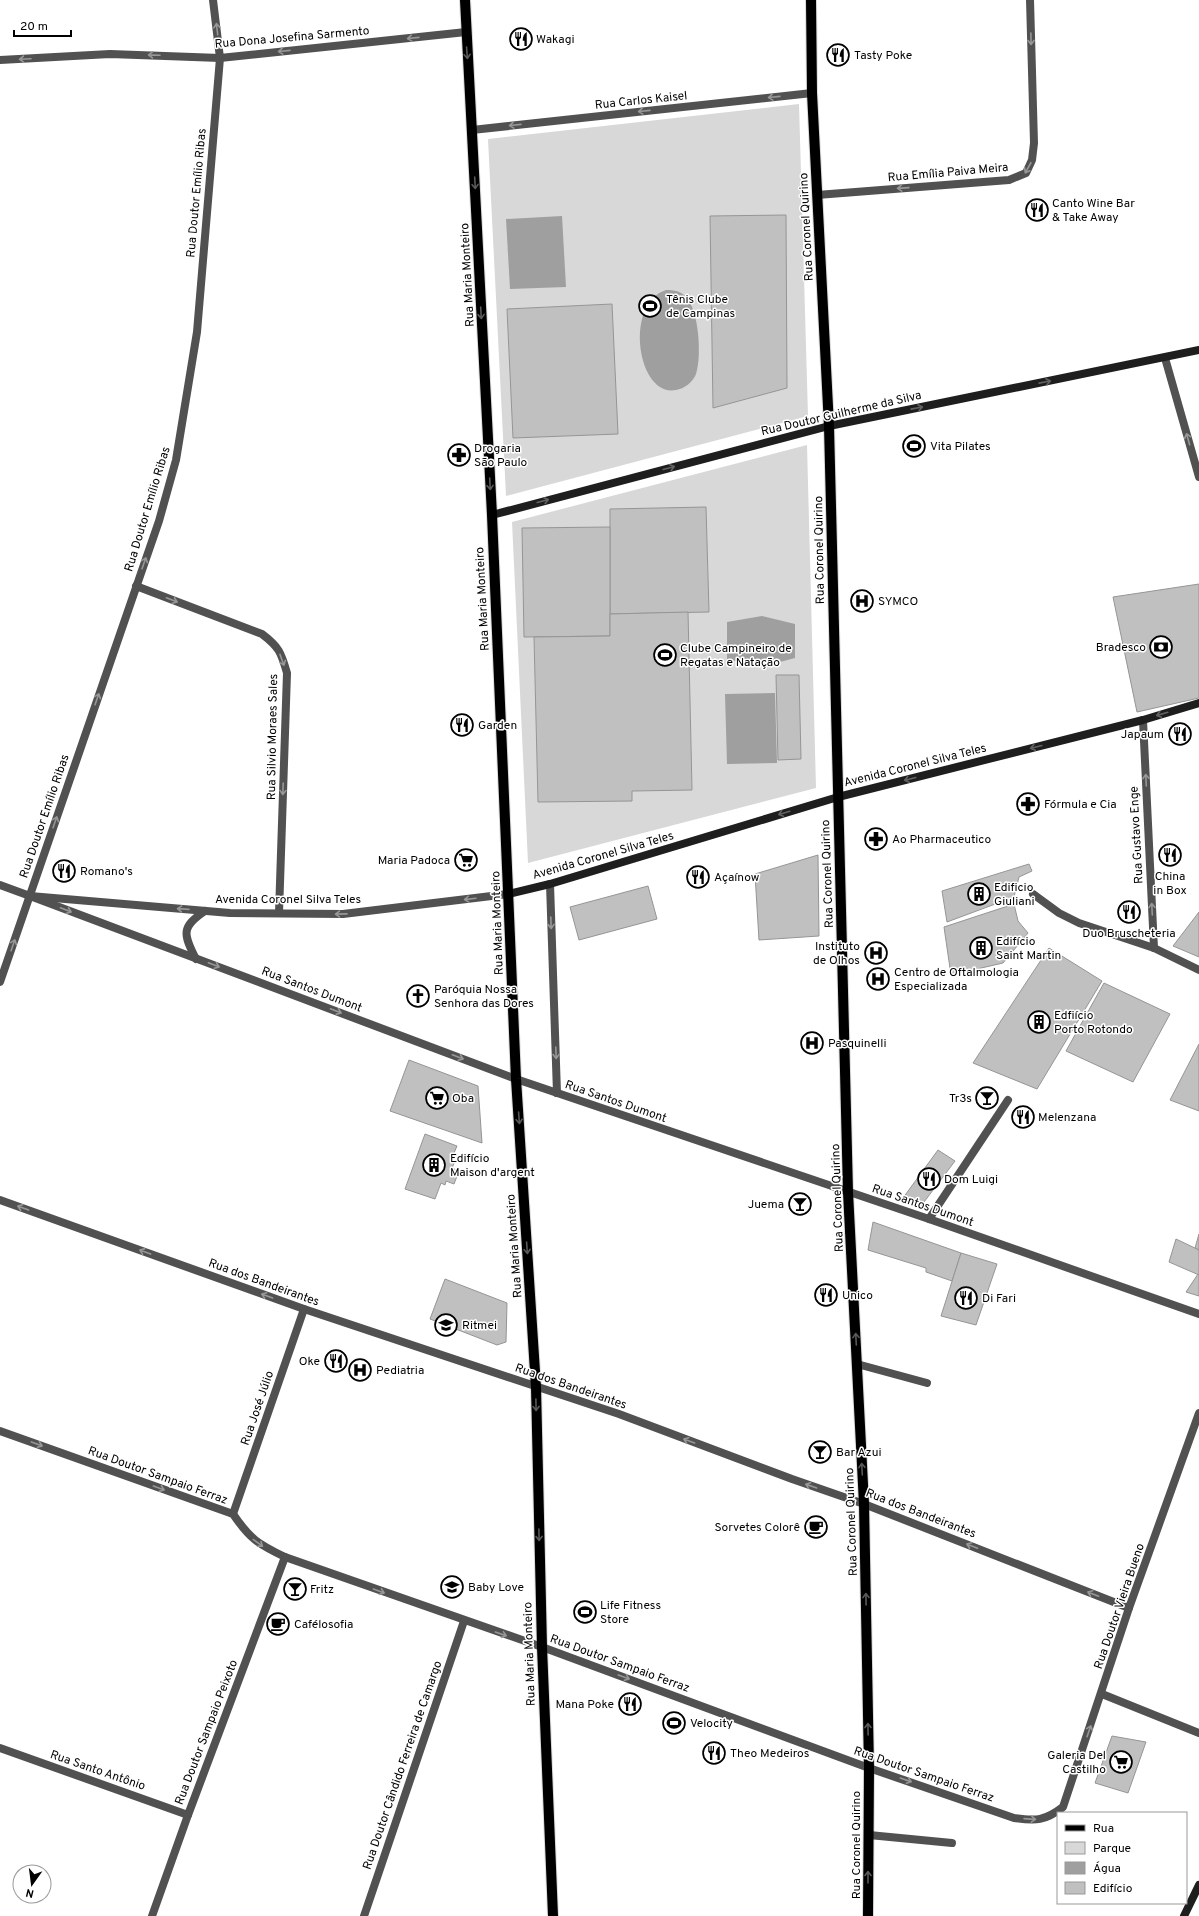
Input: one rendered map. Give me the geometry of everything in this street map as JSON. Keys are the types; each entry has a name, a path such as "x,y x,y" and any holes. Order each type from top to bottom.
{"main road":[{"name":"Rua Maria Monteiro","path":"465,0 492,515 516,1079 536,1386 542,1647 553,1916"},
{"name":"Rua Coronel Quirino","path":"811,0 812,93 829,426 848,1192 864,1504 869,1768 868,1916"},
{"name":"Rua Doutor Guilherme da Silva","path":"492,515 829,426 1199,350"},
{"name":"Avenida Coronel Silva Teles","path":"508,894 550,884 838,797 1143,720 1199,703"},
{"path":"1184,1916 1199,1885"}],"street":[{"name":"Rua Doutor Emílio Ribas","path":"0,982 158,521 176,460 192,370 197,332 220,58 213,0"},
{"name":"Rua Emília Paiva Meira","path":"817,195 1009,180 1026,173 1032,160 1034,143 1030,0"},
{"name":"Rua Dona Josefina Sarmento","path":"0,60 110,54 220,58 466,32"},
{"name":"Rua Carlos Kaisel","path":"472,130 812,93"},
{"path":"1165,358 1199,477"},
{"name":"Rua Silvio Moraes Sales","path":"136,586 262,634 276,644 287,673 279,913"},
{"name":"Rua Gustavo Enge","path":"1143,720 1154,948"},
{"path":"550,884 557,1093"},
{"name":"Avenida Coronel Silva Teles","path":"0,885 30,896 205,911 279,913 344,914 508,894"},
{"path":"1032,894 1059,913 1079,923 1154,948 1199,970"},
{"name":"Rua Santos Dumont","path":"30,896 516,1079 1199,1314"},
{"path":"196,958 186,937 187,929 190,921 205,911"},
{"path":"929,1220 1008,1100"},
{"name":"Rua dos Bandeirantes","path":"0,1200 304,1309 619,1414 792,1479 864,1504 1129,1608"},
{"name":"Rua José Júlio","path":"232,1514 304,1309"},
{"path":"857,1364 927,1383"},
{"name":"Rua Doutor Vieira Bueno","path":"1062,1807 1102,1694 1129,1608 1199,1413"},
{"name":"Rua Doutor Sampaio Ferraz","path":"0,1431 232,1514 246,1534 256,1542 285,1557 464,1621 542,1647 869,1768 1014,1818 1033,1820 1051,1817 1062,1807"},
{"name":"Rua Doutor Sampaio Peixoto","path":"152,1916 188,1815 285,1557"},
{"name":"Rua Doutor Cândido Ferreira de Camargo","path":"364,1916 464,1621"},
{"path":"1102,1694 1199,1733"},
{"name":"Rua Santo Antônio","path":"0,1748 188,1815"},
{"path":"868,1835 952,1843"}],"green space":[{"name":"Tênis Clube de Campinas","path":"799,104 808,416 506,496 488,139"},
{"name":"Clube Campineiro de Regatas e Natação","path":"807,445 816,788 528,863 512,522"}],"water":[{"path":"562,216 566,287 510,289 506,219"},
{"path":"666,290 677,291 686,297 694,312 698,334 699,357 696,374 688,385 676,390 663,389 652,380 645,366 641,348 640,330 644,313 653,299"},
{"path":"762,616 795,624 795,658 761,667 727,659 727,622"},
{"path":"775,693 777,763 727,764 725,694"}],"building":[{"path":"786,215 787,388 713,408 710,216"},
{"path":"612,304 618,434 513,438 507,309"},
{"path":"706,507 709,612 610,614 610,509"},
{"path":"610,527 610,636 524,637 522,528"},
{"name":"Bradesco","path":"1199,584 1199,698 1137,712 1113,597"},
{"path":"688,612 692,790 632,791 632,801 538,802 534,637 610,636 610,614"},
{"path":"776,675 799,675 801,759 778,760"},
{"path":"818,855 819,936 759,940 755,874"},
{"name":"Edificio Giuliani","path":"1029,864 1032,871 1019,877 1014,897 947,922 942,891"},
{"path":"648,886 657,919 579,940 570,907"},
{"name":"Edifício Saint Martin","path":"1014,904 1018,921 1028,933 1003,963 951,975 944,927"},
{"path":"1199,912 1199,957 1173,946"},
{"name":"Edfiício Porto Rotondo","path":"1049,948 1102,981 1037,1089 973,1063"},
{"path":"1104,983 1170,1014 1133,1082 1066,1051"},
{"path":"1199,1044 1199,1111 1170,1100"},
{"name":"Oba","path":"409,1060 478,1086 482,1143 390,1111"},
{"name":"Edifício Maison d'argent","path":"425,1134 457,1146 451,1160 455,1161 452,1168 459,1171 454,1184 446,1181 445,1185 441,1183 435,1199 405,1189"},
{"name":"Dom Luigi","path":"938,1150 955,1161 921,1206 903,1198"},
{"path":"873,1222 961,1253 952,1281 926,1272 926,1268 868,1250"},
{"path":"1199,1234 1199,1250 1195,1248"},
{"path":"1176,1239 1199,1250 1199,1275 1169,1262"},
{"name":"Di Fari","path":"961,1253 997,1264 976,1325 941,1316"},
{"path":"1198,1274 1199,1275 1199,1296 1186,1292"},
{"path":"445,1279 507,1303 506,1342 497,1345 430,1319"},
{"name":"Galeria Del Castilho","path":"1112,1736 1146,1742 1128,1793 1095,1783"}],"place":[{"name":"Wakagi","path":"521,39"},
{"name":"Tasty Poke","path":"838,55"},
{"name":"Canto Wine Bar & Take Away","path":"1037,210"},
{"name":"Tênis Clube de Campinas","path":"650,306"},
{"name":"Vita Pilates","path":"914,446"},
{"name":"Drogaria São Paulo","path":"459,455"},
{"name":"SYMCO","path":"862,601"},
{"name":"Bradesco","path":"1161,647"},
{"name":"Clube Campineiro de Regatas e Natação","path":"665,655"},
{"name":"Garden","path":"462,725"},
{"name":"Japaum","path":"1180,734"},
{"name":"Fórmula e Cia","path":"1028,804"},
{"name":"Ao Pharmaceutico","path":"876,839"},
{"name":"China in Box","path":"1170,855"},
{"name":"Maria Padoca","path":"466,860"},
{"name":"Romano's","path":"64,871"},
{"name":"Açaínow","path":"698,877"},
{"name":"Edificio Giuliani","path":"979,894"},
{"name":"Duo Bruscheteria","path":"1129,912"},
{"name":"Edifício Saint Martin","path":"981,948"},
{"name":"Instituto de Olhos","path":"876,953"},
{"name":"Centro de Oftalmologia Especializada","path":"878,979"},
{"name":"Paróquia Nossa Senhora das Dores","path":"418,996"},
{"name":"Edfiício Porto Rotondo","path":"1039,1022"},
{"name":"Pasquinelli","path":"812,1043"},
{"name":"Oba","path":"437,1098"},
{"name":"Tr3s","path":"987,1098"},
{"name":"Melenzana","path":"1023,1117"},
{"name":"Edifício Maison d'argent","path":"434,1165"},
{"name":"Dom Luigi","path":"929,1179"},
{"name":"Juema","path":"800,1204"},
{"name":"Unico","path":"826,1295"},
{"name":"Di Fari","path":"966,1298"},
{"name":"Ritmei","path":"446,1325"},
{"name":"Oke","path":"336,1361"},
{"name":"Pediatria","path":"360,1370"},
{"name":"Bar Azui","path":"820,1452"},
{"name":"Sorvetes Colorê","path":"816,1527"},
{"name":"Baby Love","path":"452,1587"},
{"name":"Fritz","path":"295,1589"},
{"name":"Life Fitness Store","path":"585,1612"},
{"name":"Cafélosofia","path":"278,1624"},
{"name":"Mana Poke","path":"630,1704"},
{"name":"Velocity","path":"674,1723"},
{"name":"Theo Medeiros","path":"714,1753"},
{"name":"Galeria Del Castilho","path":"1121,1762"}]}
